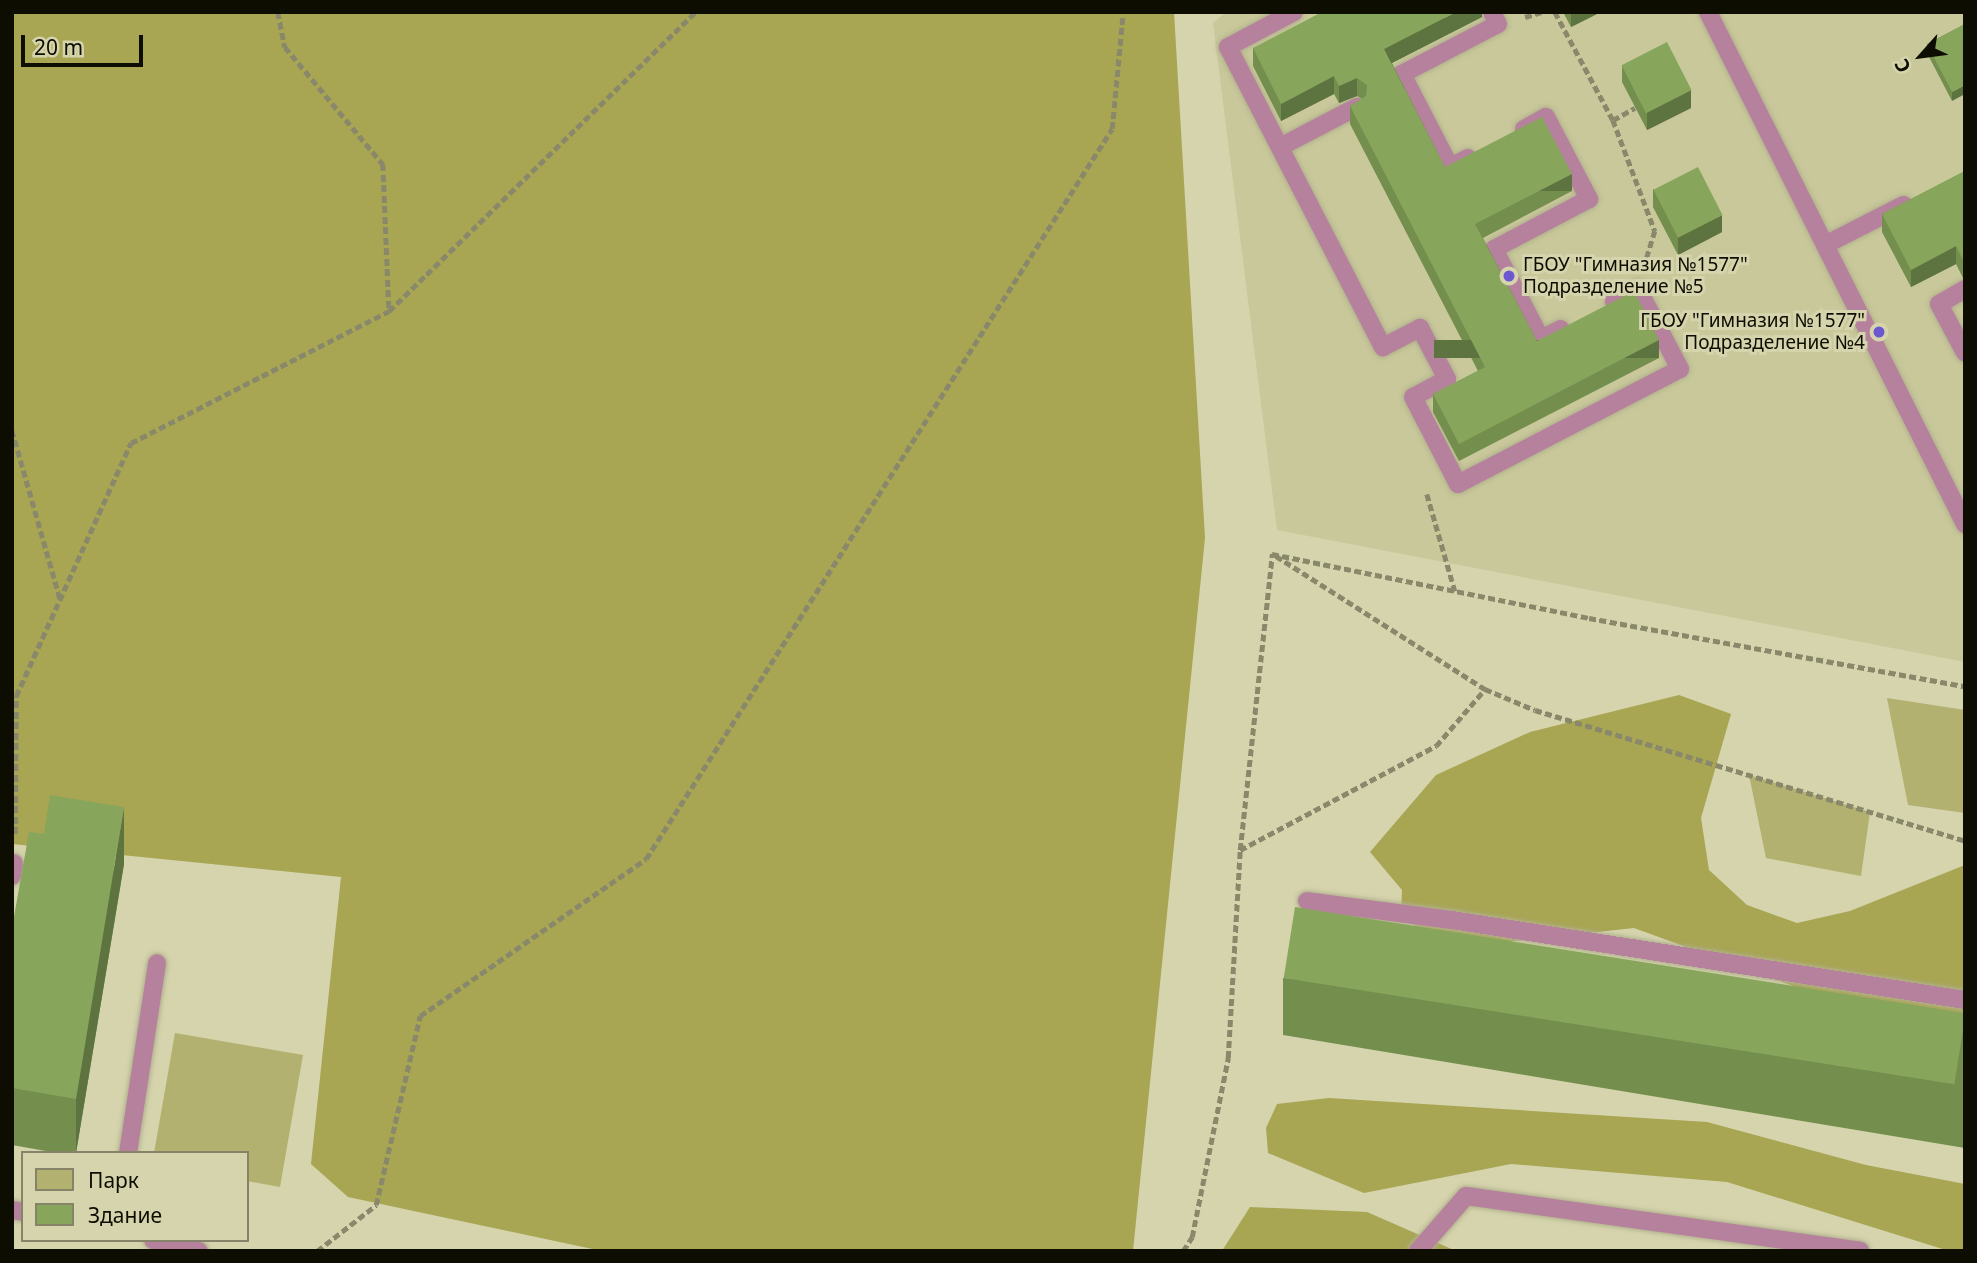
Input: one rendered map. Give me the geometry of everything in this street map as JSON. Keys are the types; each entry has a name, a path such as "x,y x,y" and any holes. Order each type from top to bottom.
{"lane":[{"path":"1294,12 1228,47 1383,347 1420,328 1447,379 1413,397 1458,484 1680,369 1638,289 1602,308"},
{"path":"1486,148 1450,167 1402,74 1498,24 1492,12"},
{"path":"1708,12 1965,524"},
{"path":"1280,148 1357,107"},
{"path":"1510,136 1546,117 1589,199 1494,249 1541,340 1577,321"},
{"path":"1825,245 1918,197"},
{"path":"1965,289 1940,304 1965,353"},
{"path":"1307,901 1452,920 1965,1000"},
{"path":"128,1151 157,963"},
{"path":"1418,1251 1466,1196 1806,1246 1860,1251"},
{"path":"161,1242 199,1251"}],"path":[{"path":"278,12 285,47 383,164 389,311"},
{"path":"13,870 16,696 131,443 389,311 695,12"},
{"path":"317,1251 376,1205 419,1016 646,859 1112,129 1123,12"},
{"path":"1555,12 1613,120 1655,231 1638,289"},
{"path":"1613,120 1635,108"},
{"path":"12,430 60,599"},
{"path":"1272,554 1455,591 1965,686"},
{"path":"1272,554 1485,689 1535,710 1965,841"},
{"path":"1183,1251 1192,1237 1228,1058 1240,850 1272,554"},
{"path":"1448,564 1455,591"},
{"path":"1240,850 1436,746 1485,689"}],"shaded area":[{"path":"12,12 1174,12 1205,538 1133,1251 602,1251 348,1197 311,1164 341,877 12,844"},
{"name":"ГБОУ \"Гимназия №1577\" Подразделение №5","path":"1226,12 1965,12 1965,662 1277,530 1213,23"},
{"path":"1679,695 1731,714 1701,818 1709,870 1747,905 1797,923 1850,911 1965,865 1965,1036 1930,1036 1634,928 1443,949 1401,915 1402,890 1370,852 1436,775 1530,732"},
{"path":"1329,1098 1707,1122 1866,1165 1965,1184 1965,1251 1949,1251 1727,1182 1511,1164 1364,1193 1268,1153 1266,1128 1277,1104"},
{"path":"1250,1207 1367,1212 1456,1251 1222,1251"}],"green space":[{"path":"1887,698 1965,710 1965,813 1908,805"},
{"path":"1749,775 1870,812 1861,876 1766,858"},
{"path":"175,1033 303,1055 280,1187 248,1181 248,1151 154,1151"}],"building":[{"path":"1322,12 1456,12 1384,49 1445,167 1542,117 1572,174 1475,224 1537,341 1634,291 1659,340 1459,444 1433,394 1485,367 1350,106 1366,96 1367,85 1357,78 1339,86 1334,76 1281,104 1253,48"},
{"path":"1965,24 1965,85 1952,92 1927,44"},
{"path":"1667,42 1692,90 1646,113 1622,65"},
{"path":"1698,167 1723,215 1678,238 1653,190"},
{"path":"1965,171 1965,261 1956,246 1911,270 1882,214"},
{"path":"50,795 124,807 76,1099 12,1088 12,928 29,832 44,834"},
{"path":"1295,907 1965,1013 1954,1084 1284,978"}],"place":[{"name":"ГБОУ \"Гимназия №1577\" Подразделение №5","path":"1509,276"},
{"name":"ГБОУ \"Гимназия №1577\" Подразделение №4","path":"1879,332"}]}
